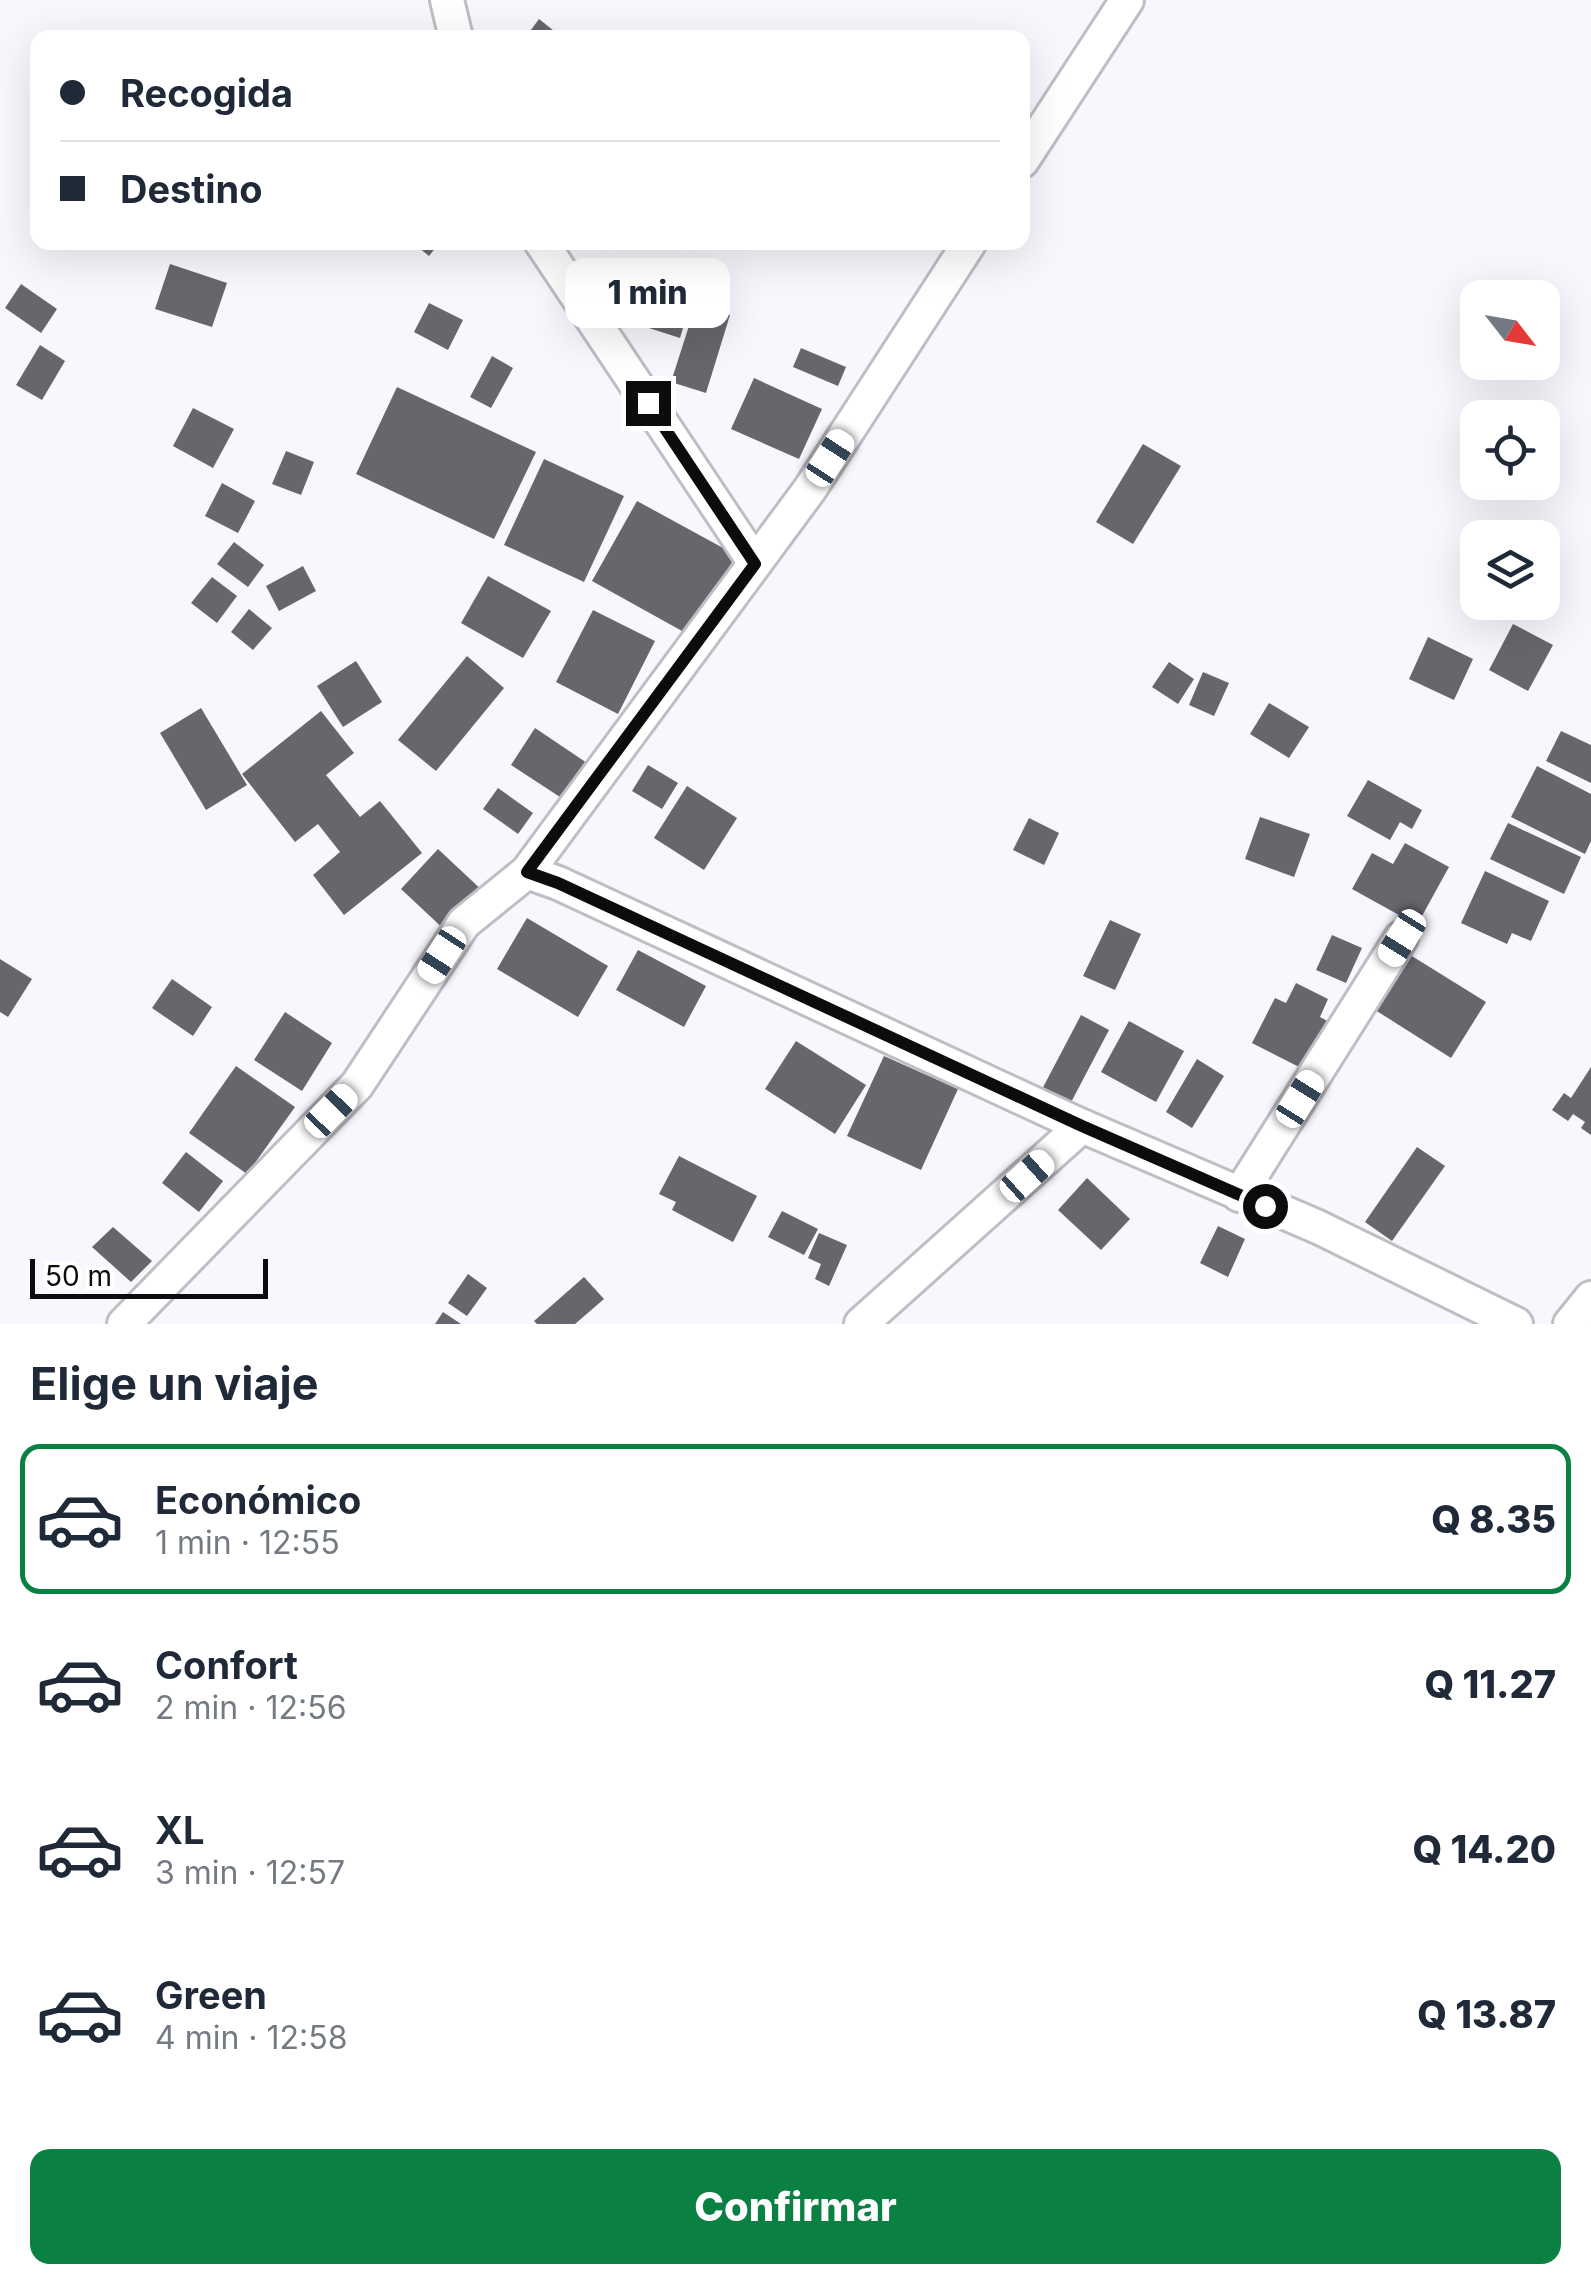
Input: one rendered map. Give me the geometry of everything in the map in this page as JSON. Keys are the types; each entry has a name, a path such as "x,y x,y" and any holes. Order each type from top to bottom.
{"street":[{"path":"446,0 454,30"},
{"path":"1030,149 1127,0"},
{"path":"546,250 755,564"},
{"path":"124,1324 357,1085 464,923 527,872 810,489 965,250"},
{"path":"527,872 1082,1126 1318,1227 1516,1324"},
{"path":"1238,1195 1402,938"},
{"path":"861,1324 1082,1126"},
{"path":"1570,1324 1591,1298"}],"building":[{"path":"539,19 553,30 531,30"},
{"path":"170,264 227,283 212,327 155,309"},
{"path":"616,278 691,301 680,338 605,314"},
{"path":"21,284 57,309 41,333 5,308"},
{"path":"429,303 463,320 448,350 414,332"},
{"path":"696,304 730,315 706,393 671,382"},
{"path":"40,345 65,361 42,400 16,385"},
{"path":"801,348 846,367 838,386 793,367"},
{"path":"492,356 513,368 491,408 470,397"},
{"path":"754,378 822,409 799,459 731,429"},
{"path":"397,387 536,452 494,539 356,474"},
{"path":"193,408 234,429 213,468 173,446"},
{"path":"1143,444 1181,466 1133,544 1096,522"},
{"path":"286,451 314,462 301,495 272,484"},
{"path":"544,459 624,496 584,582 504,545"},
{"path":"222,483 255,501 238,533 205,516"},
{"path":"637,501 736,555 691,636 592,581"},
{"path":"234,542 264,565 248,587 217,564"},
{"path":"303,566 316,591 279,611 266,586"},
{"path":"488,576 551,611 523,658 461,623"},
{"path":"212,577 237,596 217,623 191,603"},
{"path":"249,609 272,628 253,650 231,632"},
{"path":"593,610 655,641 618,714 556,682"},
{"path":"1513,624 1553,645 1528,691 1489,670"},
{"path":"1428,637 1473,659 1454,700 1409,679"},
{"path":"467,656 504,688 436,771 398,740"},
{"path":"356,661 382,702 343,727 317,686"},
{"path":"1169,662 1194,679 1178,704 1152,687"},
{"path":"1203,672 1229,683 1214,716 1189,705"},
{"path":"1269,703 1309,727 1289,758 1250,734"},
{"path":"201,708 247,785 206,810 160,733"},
{"path":"321,711 354,753 326,775 360,817 380,801 422,853 344,915 313,875 340,852 318,824 295,842 242,774"},
{"path":"535,728 587,763 563,799 511,765"},
{"path":"1561,731 1591,745 1591,783 1546,761"},
{"path":"648,765 678,783 662,809 632,791"},
{"path":"1537,766 1591,794 1591,841 1585,854 1511,817"},
{"path":"1368,780 1422,810 1412,829 1400,822 1390,840 1347,816"},
{"path":"687,786 737,818 704,870 654,838"},
{"path":"498,788 533,813 518,834 483,809"},
{"path":"1260,817 1310,834 1294,877 1245,859"},
{"path":"1029,818 1059,833 1044,865 1013,850"},
{"path":"1508,823 1581,857 1564,894 1490,859"},
{"path":"1405,843 1449,867 1417,925 1352,889 1372,853 1393,864"},
{"path":"438,849 486,894 449,934 401,889"},
{"path":"1485,871 1549,901 1531,941 1512,933 1507,944 1461,923"},
{"path":"527,918 608,966 578,1017 497,969"},
{"path":"1110,920 1141,934 1115,990 1083,976"},
{"path":"1332,935 1362,948 1346,983 1316,970"},
{"path":"638,950 706,986 684,1027 616,990"},
{"path":"1407,953 1486,1002 1451,1058 1372,1008"},
{"path":"0,959 32,979 8,1017 0,1012"},
{"path":"172,979 212,1007 193,1036 152,1008"},
{"path":"1296,983 1328,999 1320,1017 1333,1024 1309,1072 1252,1043 1275,998 1286,1003"},
{"path":"285,1012 332,1043 302,1091 254,1060"},
{"path":"1081,1015 1109,1030 1067,1110 1039,1095"},
{"path":"1129,1021 1184,1051 1156,1102 1101,1072"},
{"path":"796,1041 866,1085 835,1134 765,1089"},
{"path":"884,1056 958,1089 921,1170 847,1136"},
{"path":"1197,1059 1224,1076 1192,1128 1166,1112"},
{"path":"236,1066 295,1107 247,1174 189,1133"},
{"path":"1591,1067 1591,1135 1581,1128 1585,1122 1573,1114 1568,1121 1552,1110 1564,1093 1571,1098"},
{"path":"1417,1147 1445,1166 1392,1241 1365,1222"},
{"path":"186,1152 223,1181 199,1212 162,1183"},
{"path":"679,1156 757,1196 733,1242 672,1210 676,1202 659,1194"},
{"path":"1087,1178 1130,1219 1101,1250 1058,1210"},
{"path":"782,1211 818,1229 804,1255 768,1237"},
{"path":"1218,1226 1245,1239 1228,1277 1200,1263"},
{"path":"113,1227 152,1261 131,1282 92,1247"},
{"path":"819,1233 847,1245 829,1286 815,1279 821,1264 808,1258"},
{"path":"468,1274 487,1288 467,1316 448,1303"},
{"path":"584,1277 604,1299 575,1324 534,1321"},
{"path":"443,1312 461,1324 435,1324"}],"route":[{"path":"648,403 755,564 527,872 1265,1206"}]}
